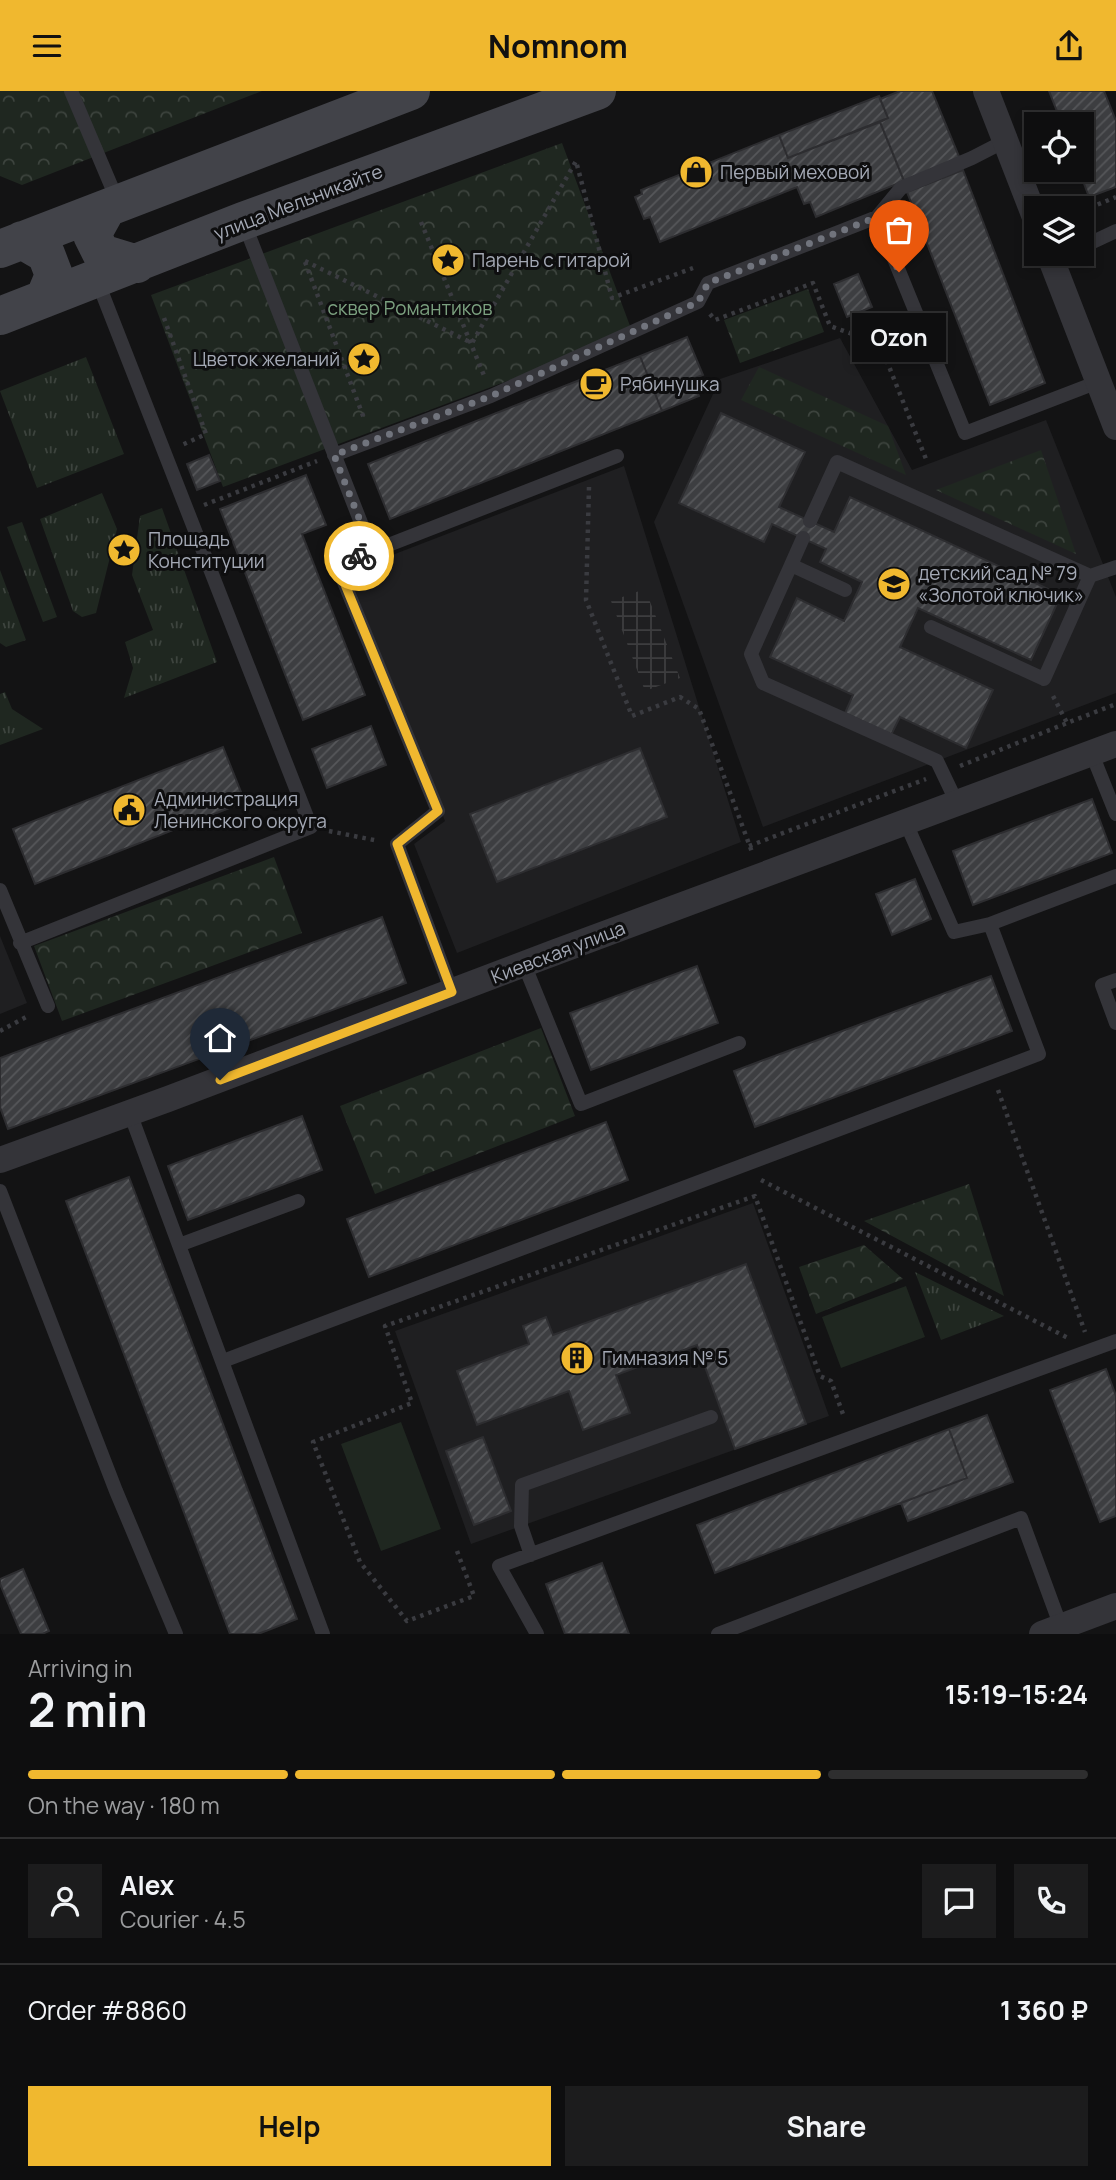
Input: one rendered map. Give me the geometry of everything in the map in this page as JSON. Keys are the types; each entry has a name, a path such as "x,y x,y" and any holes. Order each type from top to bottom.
{"main road":[{"path":"11,244 411,91"},
{"name":"улица Мельникайте","path":"0,316 243,221 597,91"},
{"path":"113,205 92,235 100,253 136,264"},
{"path":"11,244 47,254 54,275 44,299"}],"street":[{"path":"986,91 1027,196"},
{"path":"1059,266 1116,428"},
{"name":"Киевская улица","path":"0,1160 1104,749"},
{"path":"1051,1630 1116,1606"}],"lane":[{"path":"71,91 113,205"},
{"path":"334,455 491,396 698,302 708,283 877,217 901,188 972,159 1006,141"},
{"path":"877,217 965,433 1098,382"},
{"path":"243,221 372,551"},
{"path":"1094,241 1116,231"},
{"path":"20,943 311,827 97,279"},
{"path":"452,992 397,844 438,811 337,565 617,456"},
{"path":"810,521 837,462 1090,576 1116,567"},
{"path":"803,538 751,654 763,683 937,761 957,803"},
{"path":"791,565 845,590"},
{"path":"931,627 1044,678 1090,576"},
{"path":"1104,749 1116,814"},
{"path":"906,823 954,932 990,924 1116,876"},
{"path":"0,890 48,1006"},
{"path":"223,1361 1039,1054 990,924"},
{"path":"524,964 580,1104 739,1044"},
{"path":"1116,980 1102,985 1116,1023"},
{"path":"130,1113 323,1634"},
{"path":"0,1191 116,1491 176,1634"},
{"path":"179,1245 298,1202"},
{"path":"537,1634 499,1566 1116,1341"},
{"path":"531,1555 521,1526 522,1485 711,1417"},
{"path":"718,1634 1021,1518 1051,1630"}],"path":[{"path":"472,343 576,160 612,298 698,266"},
{"path":"1094,206 1116,197"},
{"path":"421,222 472,343 491,396"},
{"path":"373,440 305,261 472,343"},
{"path":"685,271 698,302 715,320 813,283 830,325 880,344 926,459"},
{"path":"164,318 206,435 176,448"},
{"path":"188,511 334,455"},
{"path":"589,466 586,600 632,716 680,697 699,709 761,875"},
{"path":"1044,678 1067,723"},
{"path":"749,846 1116,704"},
{"path":"311,827 397,844"},
{"path":"0,1031 48,1006"},
{"path":"992,1072 1092,1350"},
{"path":"737,1168 1092,1350"},
{"path":"737,1168 755,1196 820,1376 831,1381 844,1417"},
{"path":"457,1551 474,1596 407,1621 360,1562 313,1441 412,1403 385,1326 755,1196"}],"shaded area":[{"name":"детский сад № 79 «Золотой ключик»","path":"840,338 912,470 1046,420 1116,597 1116,693 763,827 654,522 720,379"},
{"path":"624,466 741,842 457,953 414,844 445,821 348,572"},
{"path":"645,589 680,678 645,691 611,601"},
{"path":"0,936 27,1003 0,1014"},
{"path":"753,1203 829,1416 471,1544 395,1331"}],"green space":[{"path":"0,91 262,91 22,185 0,176"},
{"name":"сквер Романтиков","path":"562,143 633,334 223,487 151,295"},
{"path":"808,289 824,332 740,363 724,320"},
{"path":"86,357 124,454 37,488 0,391"},
{"path":"759,367 888,426 906,475 741,400"},
{"path":"1041,450 1076,554 936,490"},
{"path":"102,493 117,529 96,613 82,617 73,611 40,519"},
{"path":"162,508 217,662 124,698 133,668 125,642 153,630 132,575 140,516"},
{"path":"22,522 57,617 43,622 7,527"},
{"path":"0,570 26,640 6,647 0,643"},
{"path":"5,692 12,709 43,729 0,745 0,694"},
{"path":"274,857 302,933 62,1021 34,946"},
{"path":"541,1028 575,1116 375,1194 340,1106"},
{"path":"969,1184 1004,1296 864,1221"},
{"path":"864,1245 903,1279 816,1314 799,1267"},
{"path":"915,1272 1004,1316 941,1340"},
{"path":"906,1286 925,1337 841,1368 822,1317"},
{"path":"401,1422 441,1529 381,1551 341,1444"}],"building":[{"path":"900,91 932,91 960,159 904,181 880,122 888,118 880,99"},
{"path":"1049,91 1104,91 1116,121 1116,187 1089,196 1083,182 1094,182 1094,112 1057,112"},
{"path":"879,96 888,118 788,158 779,135"},
{"path":"880,122 904,181 816,217 810,202 804,204 797,187 660,242 650,217 644,219 635,197 642,194 641,190 779,135 788,158"},
{"path":"963,170 1045,383 990,405 907,192"},
{"path":"858,274 872,307 847,317 834,284"},
{"path":"687,337 703,375 692,379 699,396 662,411 640,356"},
{"path":"640,356 662,411 390,519 368,464"},
{"path":"721,413 805,452 779,507 834,532 850,497 1061,595 1031,660 918,608 900,647 993,690 966,748 900,717 891,735 845,713 853,695 770,657 797,598 844,621 862,582 820,562 826,549 772,524 764,542 679,503"},
{"path":"209,455 220,481 197,490 187,464"},
{"path":"306,475 326,525 302,534 365,695 303,720 220,509"},
{"path":"371,726 386,765 327,788 312,749"},
{"path":"223,747 245,802 35,884 13,829"},
{"path":"640,748 667,817 497,882 470,814"},
{"path":"1092,799 1112,853 973,905 953,851"},
{"path":"915,879 931,919 892,935 876,894"},
{"path":"382,917 406,983 8,1129 0,1107 0,1058"},
{"path":"697,966 718,1023 591,1070 570,1013"},
{"path":"991,976 1012,1031 755,1127 734,1071"},
{"path":"302,1116 322,1170 188,1220 168,1166"},
{"path":"606,1122 628,1180 369,1277 347,1219"},
{"path":"129,1177 297,1619 258,1634 230,1634 66,1201"},
{"name":"Гимназия № 5","path":"746,1264 806,1424 735,1449 697,1345 616,1375 630,1413 583,1430 569,1391 477,1425 457,1371 529,1344 523,1326 546,1317 553,1335"},
{"path":"1106,1369 1116,1396 1116,1516 1100,1522 1050,1390"},
{"path":"987,1415 1013,1482 908,1521 901,1503 967,1478 949,1429"},
{"path":"949,1429 967,1478 715,1573 697,1525"},
{"path":"483,1437 511,1511 474,1525 446,1451"},
{"path":"602,1563 629,1634 565,1634 546,1584"},
{"path":"23,1569 49,1631 42,1634 21,1634 0,1584 0,1579"}],"way so far":[{"path":"359,556 372,551 334,455 491,396 698,302 708,283 877,217 899,272"}],"place":[{"name":"Первый меховой","path":"696,172"},
{"name":"Парень с гитарой","path":"448,260"},
{"name":"Ozon","path":"899,272"},
{"name":"Цветок желаний","path":"364,359"},
{"name":"Рябинушка","path":"596,384"},
{"name":"Площадь Конституции","path":"124,550"},
{"name":"детский сад № 79 «Золотой ключик»","path":"894,584"},
{"name":"Администрация Ленинского округа","path":"129,810"},
{"name":"Гимназия № 5","path":"577,1358"}],"route":[{"path":"220,1080 452,992 397,844 438,811 337,565 359,556"}]}
